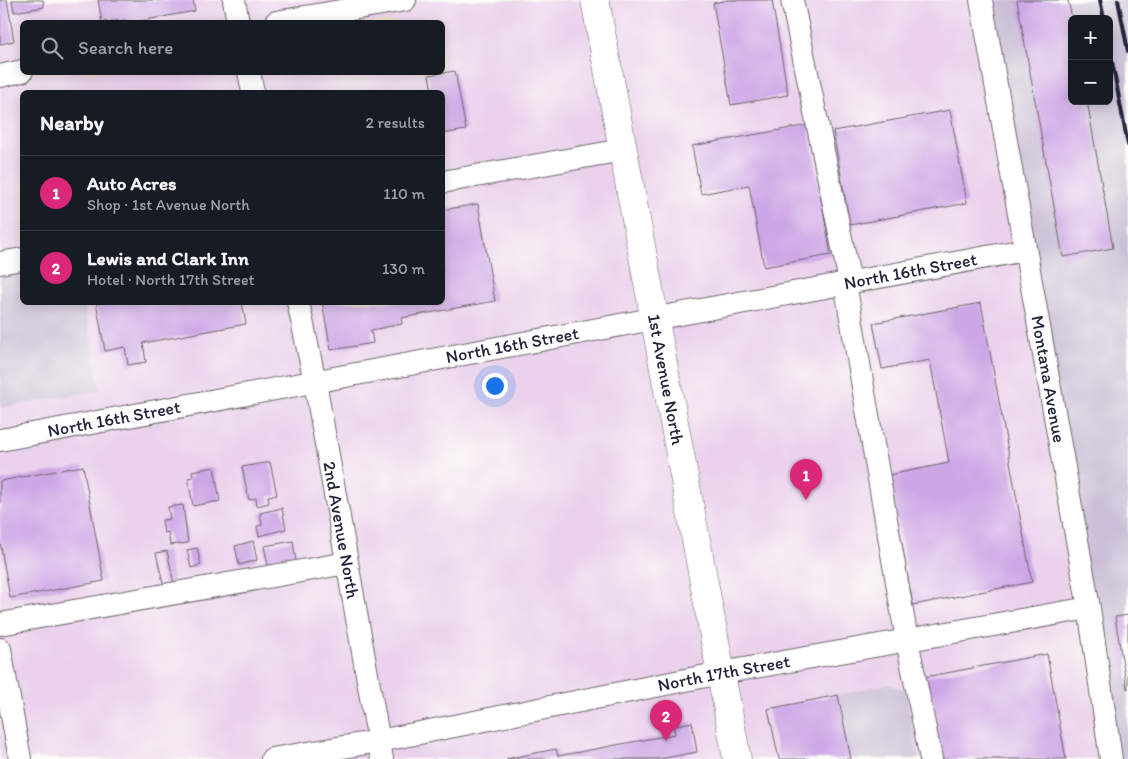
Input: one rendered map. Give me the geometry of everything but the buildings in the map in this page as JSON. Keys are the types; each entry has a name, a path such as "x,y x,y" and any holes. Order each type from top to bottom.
{"main road":[{"name":"1st Avenue North","path":"595,0 737,759"}],"street":[{"path":"234,0 238,20"},
{"path":"288,20 405,0"},
{"path":"792,0 847,283 907,640 931,759"},
{"name":"Montana Avenue","path":"981,0 1089,608 1111,759"},
{"path":"0,76 20,71"},
{"path":"250,75 253,90"},
{"path":"445,181 623,150"},
{"name":"North 16th Street","path":"0,440 1025,250"},
{"path":"0,263 20,259"},
{"name":"2nd Avenue North","path":"299,305 380,750"},
{"path":"0,624 347,563"},
{"name":"North 17th Street","path":"272,759 380,750 721,673 1089,608"},
{"path":"0,649 20,759"}],"shaded area":[{"path":"0,0 977,0 1105,759 0,759"},
{"path":"979,0 1128,0 1128,759 1108,759"},
{"path":"20,274 20,305 84,305 100,390 0,408 0,278"},
{"path":"888,684 905,690 919,759 851,759 838,695"}],"railway":[{"path":"1100,0 1103,15"},
{"path":"1118,0 1128,51"},
{"path":"1112,60 1128,145"}],"place":[{"name":"Auto Acres","path":"806,500"},
{"name":"Lewis and Clark Inn","path":"666,741"}]}
